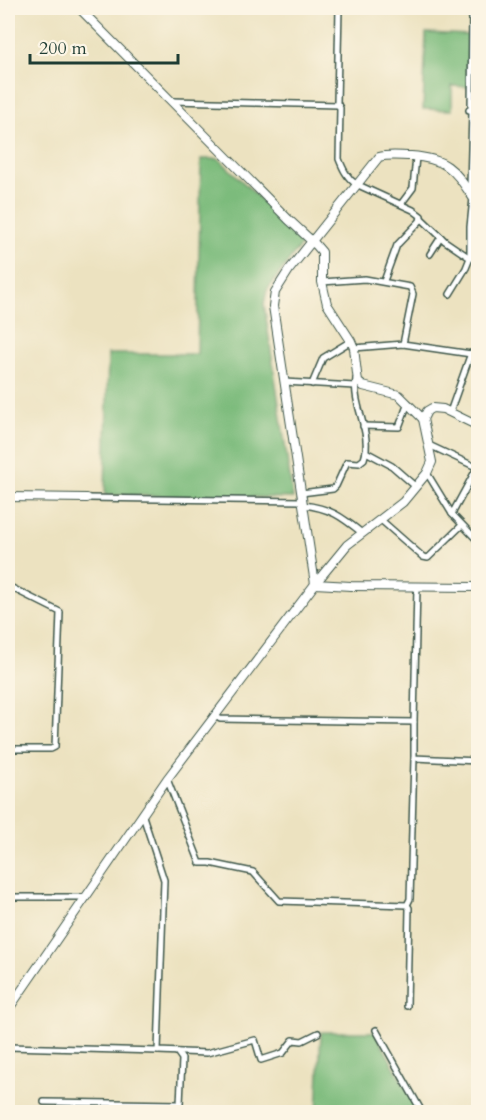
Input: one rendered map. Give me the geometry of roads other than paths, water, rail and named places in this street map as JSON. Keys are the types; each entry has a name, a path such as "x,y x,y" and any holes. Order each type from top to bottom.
{"street":[{"path":"8,496 302,500 335,487 347,462 362,462 366,452 363,426 356,402 352,345 327,304 322,282 322,252 79,8"},
{"path":"339,8 339,159 349,179 417,212 441,237 470,258"},
{"path":"450,294 470,258 470,227 476,202 470,186 472,8"},
{"path":"171,101 338,105"},
{"path":"315,584 273,306 274,296 280,283 311,240 379,157 417,157 433,159 446,164 459,177 476,202"},
{"path":"401,204 415,183 417,157"},
{"path":"384,281 398,245 421,218"},
{"path":"430,254 441,237"},
{"path":"322,282 355,279 384,281 406,286 413,291 403,344"},
{"path":"312,384 322,358 352,345 403,344 478,355"},
{"path":"450,412 471,353"},
{"path":"8,1010 167,779 340,552 410,495 428,473 432,462 423,419 408,402 392,392 355,383 284,382"},
{"path":"363,426 399,427 408,402"},
{"path":"423,419 427,411 432,408 443,409 478,426"},
{"path":"429,444 478,467 452,514"},
{"path":"366,452 392,466 416,487"},
{"path":"428,473 452,514 478,541"},
{"path":"302,500 334,512 362,533"},
{"path":"381,520 426,558 431,557 462,525"},
{"path":"315,584 478,587"},
{"path":"8,586 60,612 55,747 51,749 10,749 8,793"},
{"path":"406,1006 417,587"},
{"path":"214,716 220,719 414,722"},
{"path":"414,758 478,761"},
{"path":"167,779 200,863 253,872 279,902 407,905"},
{"path":"143,816 164,880 158,1051"},
{"path":"8,897 86,897"},
{"path":"376,1030 422,1113"},
{"path":"8,1047 207,1053 255,1040 261,1060 283,1053 293,1040 302,1041 318,1033"},
{"path":"44,1102 180,1104 182,1059 177,1052"}]}
